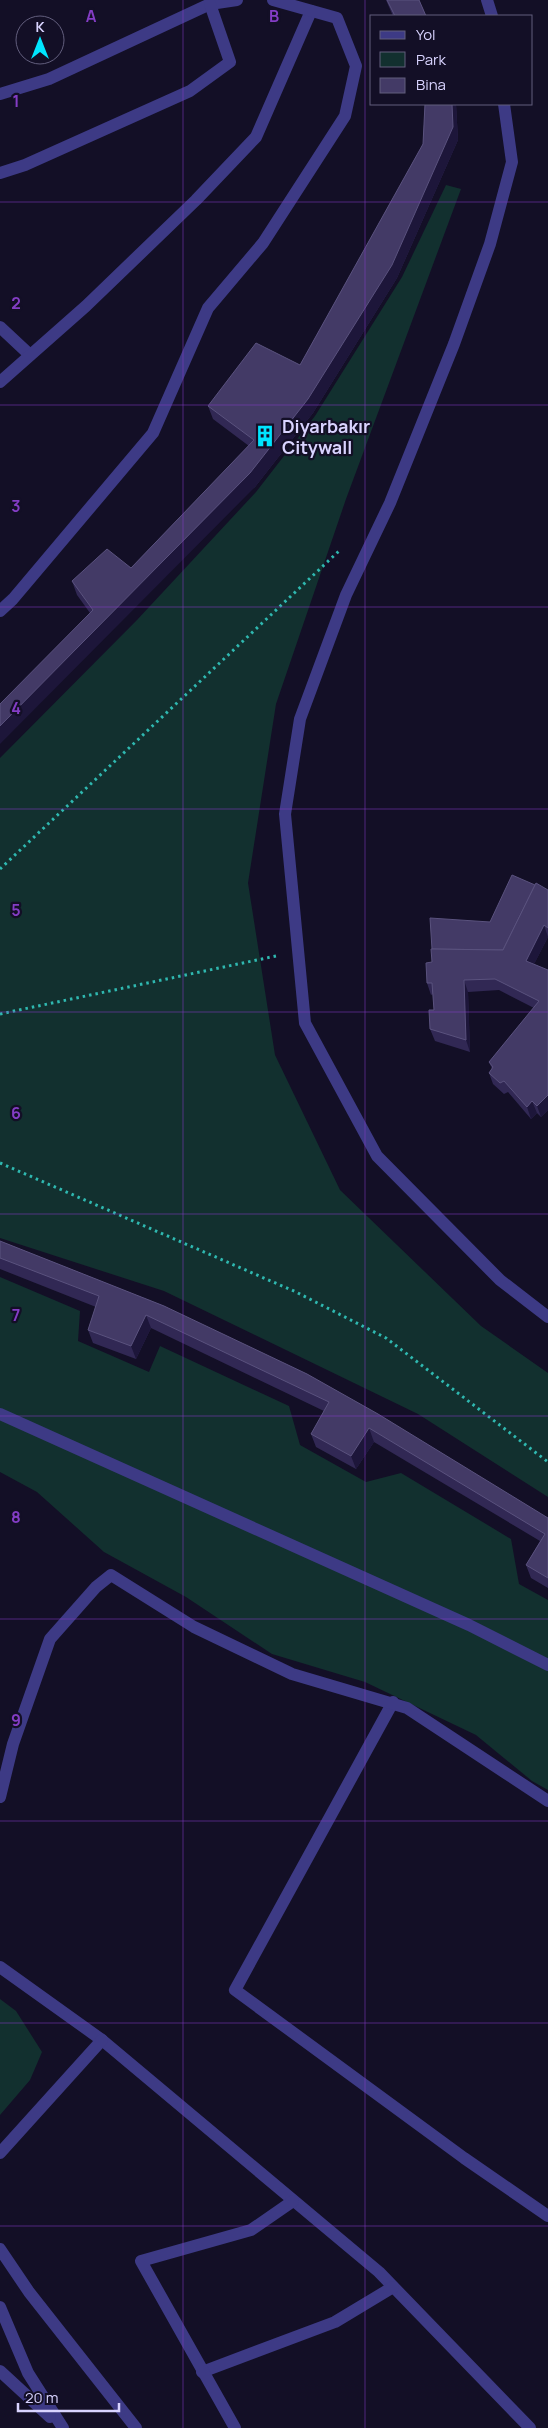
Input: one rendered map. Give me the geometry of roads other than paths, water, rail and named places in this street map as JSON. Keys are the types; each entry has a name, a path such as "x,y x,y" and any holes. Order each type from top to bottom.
{"street":[{"path":"0,94 49,79 210,4 237,0"},
{"path":"0,611 13,599 153,433 208,308 263,243 345,116 356,66 337,18 273,0"},
{"path":"488,0 492,15"},
{"path":"0,173 26,165 190,91 230,62 210,4"},
{"path":"0,382 86,306 196,200 256,137 311,11"},
{"path":"504,105 512,162 490,244 454,344 390,503 346,595 300,719 284,814 305,1023 377,1156 500,1280 548,1317"},
{"path":"0,327 30,355"},
{"path":"0,1414 469,1626 548,1665"},
{"path":"0,1797 13,1744 50,1639 96,1587 111,1575 194,1627 292,1674 393,1702 407,1708 548,1801"},
{"path":"393,1702 234,1990 464,2158 548,2216"},
{"path":"0,1967 102,2040 379,2272 530,2428"},
{"path":"0,2153 102,2040"},
{"path":"235,2428 141,2261 251,2230 294,2201"},
{"path":"0,2249 30,2292 136,2428"},
{"path":"202,2372 335,2322 393,2287"},
{"path":"0,2306 28,2372 62,2428"},
{"path":"0,2372 62,2428"}],"place":[{"name":"Diyarbakır Citywall","path":"265,436"}]}
